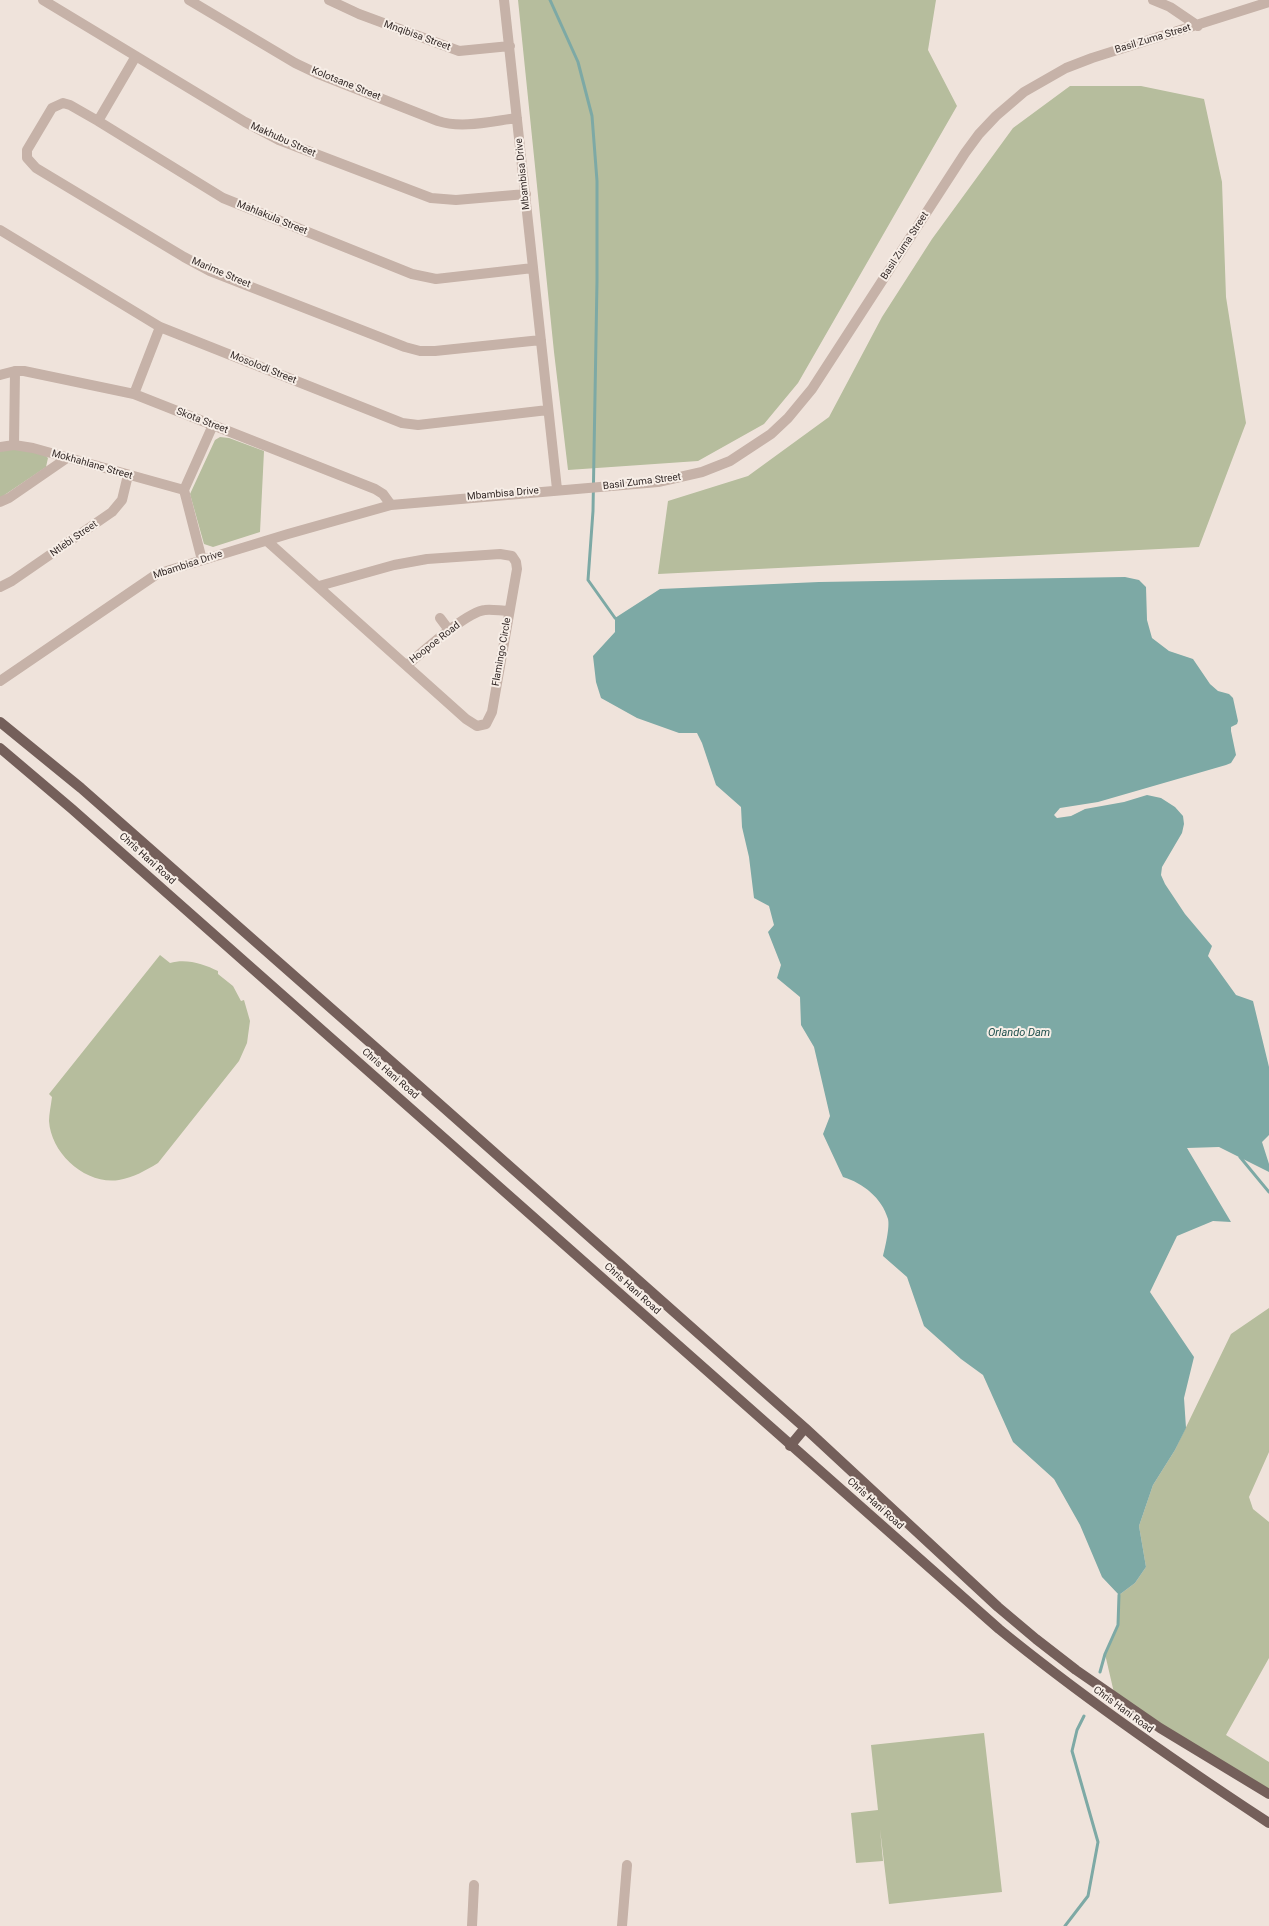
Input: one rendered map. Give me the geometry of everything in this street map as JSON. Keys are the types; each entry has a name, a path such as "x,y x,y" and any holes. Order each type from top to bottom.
{"main road":[{"name":"Chris Hani Road","path":"0,722 98,802 805,1428 993,1602 1047,1648 1108,1693 1160,1728 1269,1794"},
{"name":"Chris Hani Road","path":"0,748 72,808 970,1604 1049,1670 1132,1731 1269,1823"},
{"path":"0,755 17,761"},
{"path":"790,1446 805,1428"}],"street":[{"name":"Kolotsane Street","path":"189,0 280,55 302,66 438,121 448,124 461,125 517,118"},
{"name":"Mnqibisa Street","path":"329,0 359,14 449,48 466,51 510,46"},
{"name":"Mbambisa Drive","path":"0,681 146,580 157,574 267,540 391,505 557,490 504,0"},
{"path":"1153,0 1170,7 1198,26"},
{"name":"Makhubu Street","path":"48,1 136,56 266,133 418,194 439,200 526,194"},
{"name":"Basil Zuma Street","path":"557,490 658,482 702,472 730,461 771,434 788,418 812,389 965,153 996,116 1024,92 1066,68 1092,58 1198,26 1269,2"},
{"path":"98,121 136,56"},
{"name":"Marime Street","path":"98,121 70,105 63,103 55,105 27,150 27,158 29,162 36,168 199,265 404,347 420,351 541,340"},
{"name":"Mahlakula Street","path":"98,121 223,198 412,274 436,279 533,268"},
{"name":"Mosolodi Street","path":"0,230 160,327 406,424 418,425 548,410"},
{"path":"134,394 160,327"},
{"path":"14,371 14,445"},
{"name":"Skota Street","path":"0,374 14,371 38,373 134,394 324,468 375,490 383,494 391,505"},
{"path":"202,560 184,490 213,426"},
{"name":"Mokhahlane Street","path":"0,447 14,445 32,448 184,490"},
{"path":"0,502 9,498 67,458"},
{"name":"Ntlebi Street","path":"0,587 12,581 112,512 122,500 128,475"},
{"name":"Flamingo Circle","path":"267,540 472,724 483,726 491,718 517,569 514,558 507,554 427,559 394,565 319,586"},
{"name":"Hoopoe Road","path":"407,665 449,630 480,611 509,611"},
{"path":"440,618 449,630"},
{"path":"622,1926 627,1865"},
{"path":"472,1926 474,1885"}],"green space":[{"path":"518,0 936,0 928,50 957,106 798,383 764,424 698,461 568,470 554,352"},
{"path":"1070,86 1141,86 1204,99 1222,182 1226,297 1246,423 1199,547 658,574 668,501 748,476 829,417 882,317 932,239 1013,128"},
{"path":"220,437 229,438 264,451 260,532 213,547 204,544 190,494 215,440"},
{"path":"18,449 45,455 48,458 46,467 0,498 0,451"},
{"path":"160,955 170,963 189,961 213,968 233,986 241,1001 244,1000 250,1021 247,1043 239,1061 158,1163 149,1169 119,1180 94,1178 72,1165 56,1145 51,1133 49,1121 52,1097 49,1094"},
{"path":"1269,1308 1269,1452 1249,1497 1253,1509 1269,1522 1269,1658 1226,1735 1269,1762 1269,1790 1115,1697 1105,1654 1118,1625 1119,1595 1135,1583 1146,1567 1139,1526 1153,1485 1175,1450 1231,1334"},
{"path":"984,1733 1002,1892 889,1904 880,1829 883,1861 856,1863 851,1813 878,1810 871,1745"}],"water":[{"name":"Orlando Dam","path":"1125,577 1139,580 1146,587 1147,620 1152,638 1169,651 1193,659 1210,684 1218,691 1229,694 1233,698 1238,721 1237,724 1231,727 1236,755 1231,763 1226,765 1098,802 1060,808 1054,815 1057,818 1071,816 1085,809 1124,802 1147,795 1161,798 1175,807 1183,816 1184,824 1182,833 1162,867 1161,875 1165,884 1185,914 1212,946 1208,956 1236,995 1253,1001 1269,1067 1269,1135 1262,1142 1269,1164 1269,1172 1219,1147 1187,1148 1231,1222 1213,1221 1177,1236 1150,1292 1194,1357 1184,1398 1186,1428 1175,1450 1153,1485 1139,1526 1146,1567 1135,1583 1119,1595 1102,1577 1080,1525 1054,1479 1013,1442 983,1375 961,1359 924,1326 907,1277 883,1256 887,1238 888,1219 881,1204 871,1192 864,1187 843,1177 823,1134 830,1116 814,1047 801,1025 800,997 777,978 781,965 768,932 774,925 769,906 754,898 749,857 742,827 741,807 716,785 702,743 697,733 679,733 637,718 601,698 596,682 593,656 615,632 615,618 660,589 819,582"}],"waterway":[{"path":"550,0 578,62 592,116 597,181 597,281 593,511 588,580 618,620"},
{"path":"1240,1157 1269,1192"},
{"path":"1100,1672 1105,1654 1118,1625 1119,1595"},
{"path":"1065,1926 1088,1896 1098,1842 1072,1751 1077,1730 1084,1716"}]}
